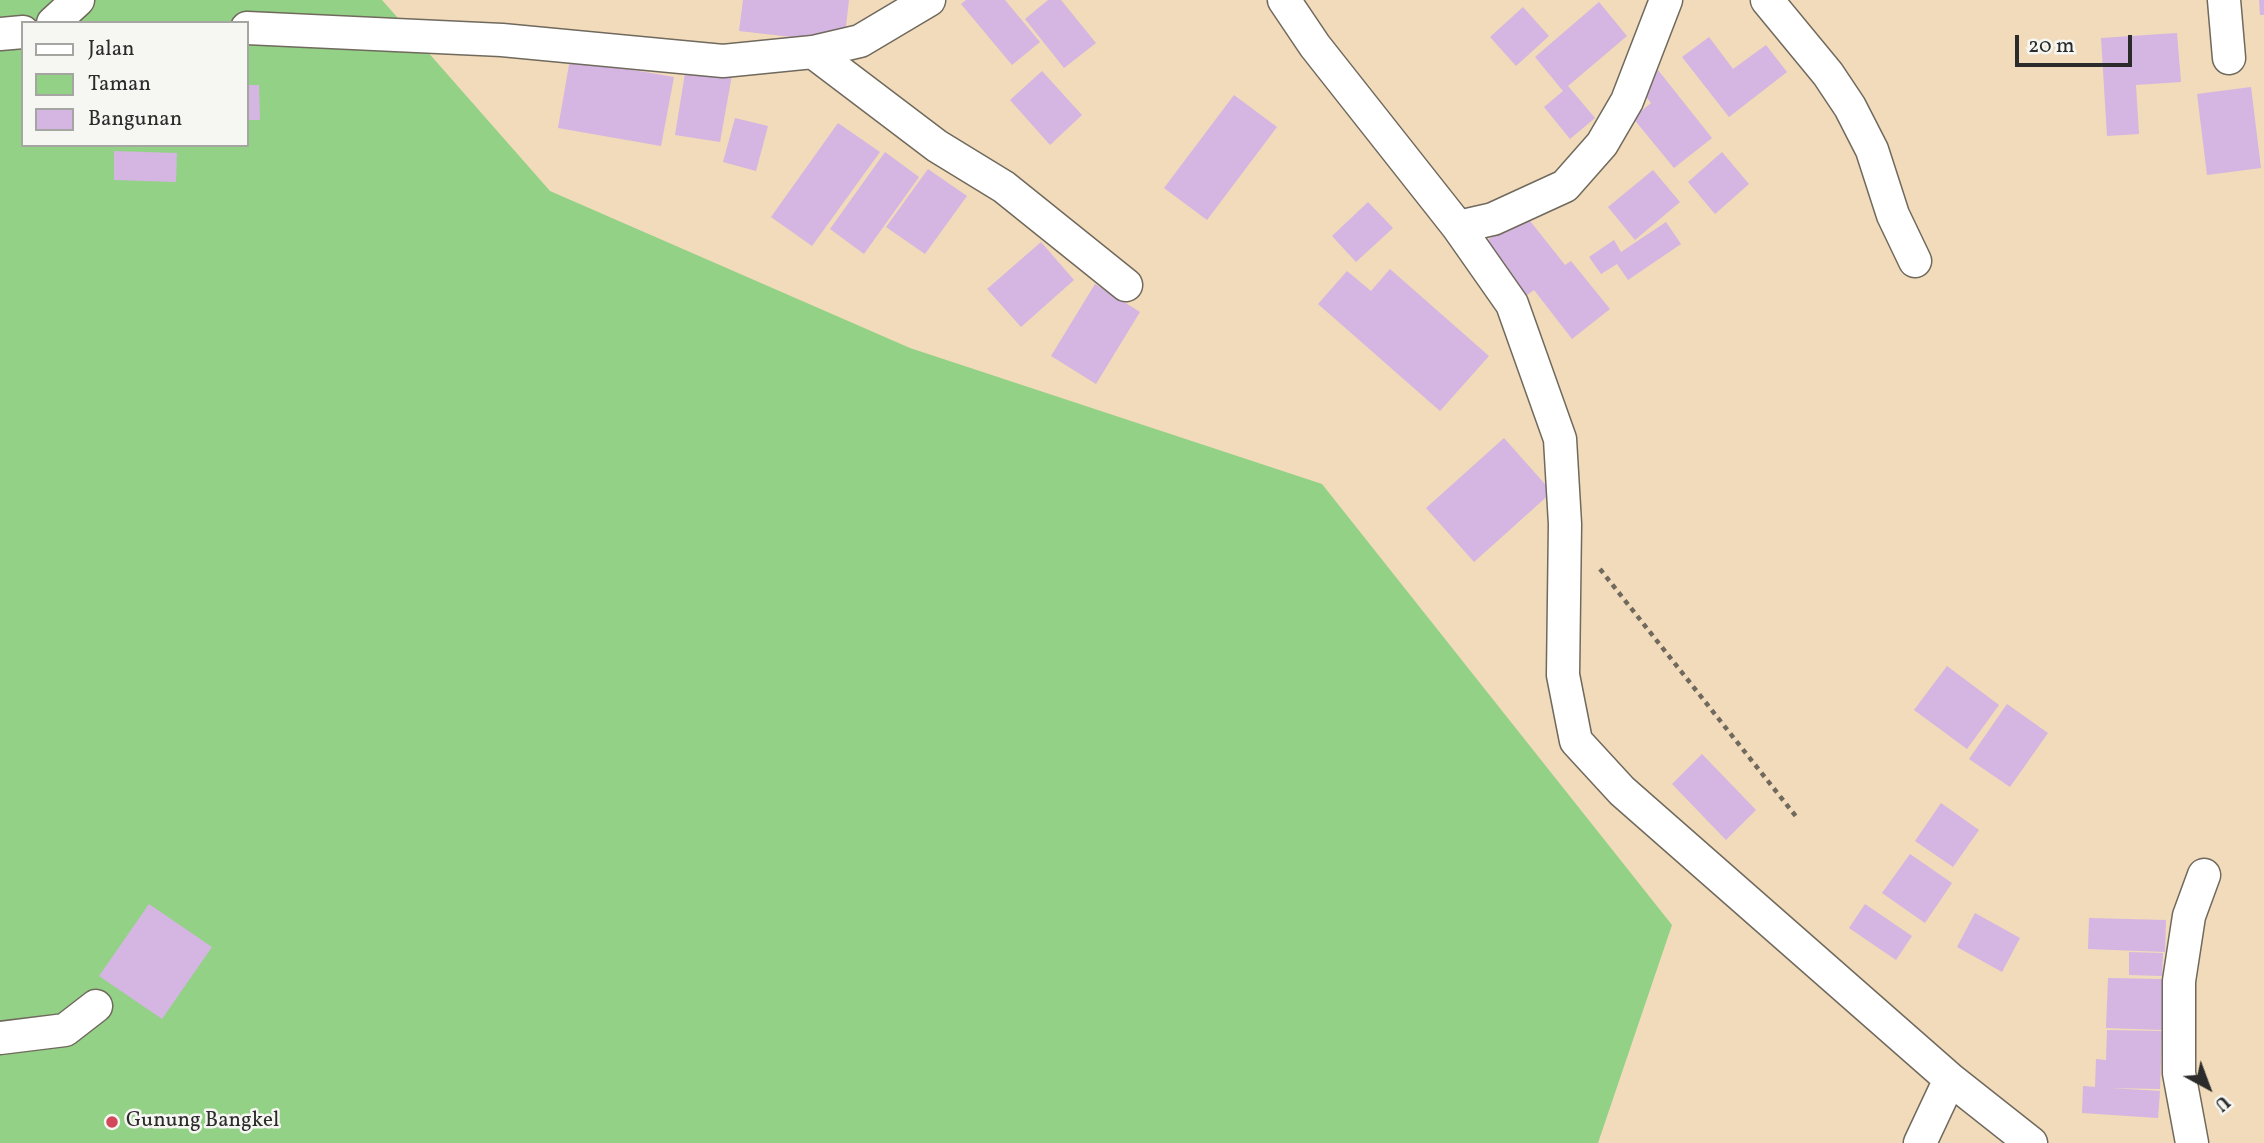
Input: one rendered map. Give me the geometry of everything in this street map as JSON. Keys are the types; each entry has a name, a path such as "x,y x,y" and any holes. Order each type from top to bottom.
{"street":[{"path":"55,21 78,0"},
{"path":"1283,0 1315,46 1458,228 1512,304 1560,439 1564,524 1563,676 1576,741 1622,791 1950,1079 2031,1143"},
{"path":"1458,228 1493,219 1565,186 1602,144 1627,101 1666,0"},
{"path":"1768,0 1828,74 1850,107 1872,150 1893,215 1914,261"},
{"path":"2224,0 2229,58"},
{"path":"248,28 502,40 723,61 813,52 860,41 913,4"},
{"path":"0,34 21,32"},
{"path":"813,52 937,146 1004,187 1126,285"},
{"path":"2192,1143 2179,1073 2179,981 2189,916 2204,874"},
{"path":"0,1038 65,1030 96,1006"},
{"path":"1920,1143 1950,1079"}],"path":[{"path":"1599,568 1798,818"}],"green space":[{"path":"0,0 382,0 550,191 910,348 1322,484 1672,925 1598,1143 0,1143"}],"building":[{"path":"743,0 849,0 844,43 739,31"},
{"path":"966,0 1005,0 1040,42 1012,65 961,4"},
{"path":"1048,0 1061,0 1096,43 1064,68 1025,19"},
{"path":"2259,0 2264,0 2264,15 2260,15"},
{"path":"1599,2 1627,36 1568,86 1595,118 1570,139 1544,107 1563,91 1535,57"},
{"path":"1523,7 1549,36 1516,66 1490,37"},
{"path":"2177,33 2181,82 2136,85 2139,134 2107,136 2101,38"},
{"path":"1709,37 1733,69 1766,45 1787,72 1729,117 1682,57"},
{"path":"570,59 674,77 661,146 558,128"},
{"path":"686,67 732,75 720,142 675,135"},
{"path":"1658,70 1712,138 1674,168 1633,118 1651,103 1638,86"},
{"path":"1042,71 1082,115 1050,145 1010,100"},
{"path":"248,85 259,85 260,120 248,120"},
{"path":"2251,87 2261,168 2207,175 2197,94"},
{"path":"1234,95 1277,127 1207,220 1164,188"},
{"path":"735,118 768,126 756,171 723,162"},
{"path":"838,123 880,152 812,246 771,217"},
{"path":"114,151 177,153 176,182 114,180"},
{"path":"885,152 919,177 864,254 830,229"},
{"path":"1722,152 1749,184 1715,214 1688,182"},
{"path":"928,169 967,196 925,254 886,227"},
{"path":"1653,170 1680,202 1635,240 1608,207"},
{"path":"1368,202 1393,228 1356,262 1332,236"},
{"path":"1523,212 1565,265 1571,261 1610,309 1572,339 1534,290 1526,296 1484,243"},
{"path":"1666,222 1681,244 1628,280 1617,264 1601,274 1589,257 1614,240 1621,252"},
{"path":"1041,242 1074,280 1021,327 987,289"},
{"path":"1390,269 1489,356 1440,411 1318,304 1347,271 1371,291"},
{"path":"1095,284 1140,312 1096,384 1051,356"},
{"path":"1504,438 1552,492 1474,562 1426,508"},
{"path":"1947,666 1999,705 1967,749 1914,710"},
{"path":"2007,704 2048,733 2010,787 1969,759"},
{"path":"1702,754 1756,810 1726,840 1672,784"},
{"path":"1941,803 1979,830 1953,867 1915,841"},
{"path":"1910,854 1952,883 1925,923 1882,893"},
{"path":"149,904 212,947 162,1019 99,976"},
{"path":"1865,904 1912,936 1896,960 1849,928"},
{"path":"1975,913 2020,938 2002,972 1957,947"},
{"path":"2089,918 2166,920 2165,952 2088,949"},
{"path":"2129,952 2163,953 2162,976 2129,975"},
{"path":"2108,978 2163,979 2162,1030 2106,1028"},
{"path":"2107,1030 2162,1031 2160,1089 2111,1088 2160,1091 2158,1118 2082,1113 2083,1086 2095,1087 2096,1059 2106,1060"}],"place":[{"name":"Gunung Bangkel","path":"112,1122"}]}
